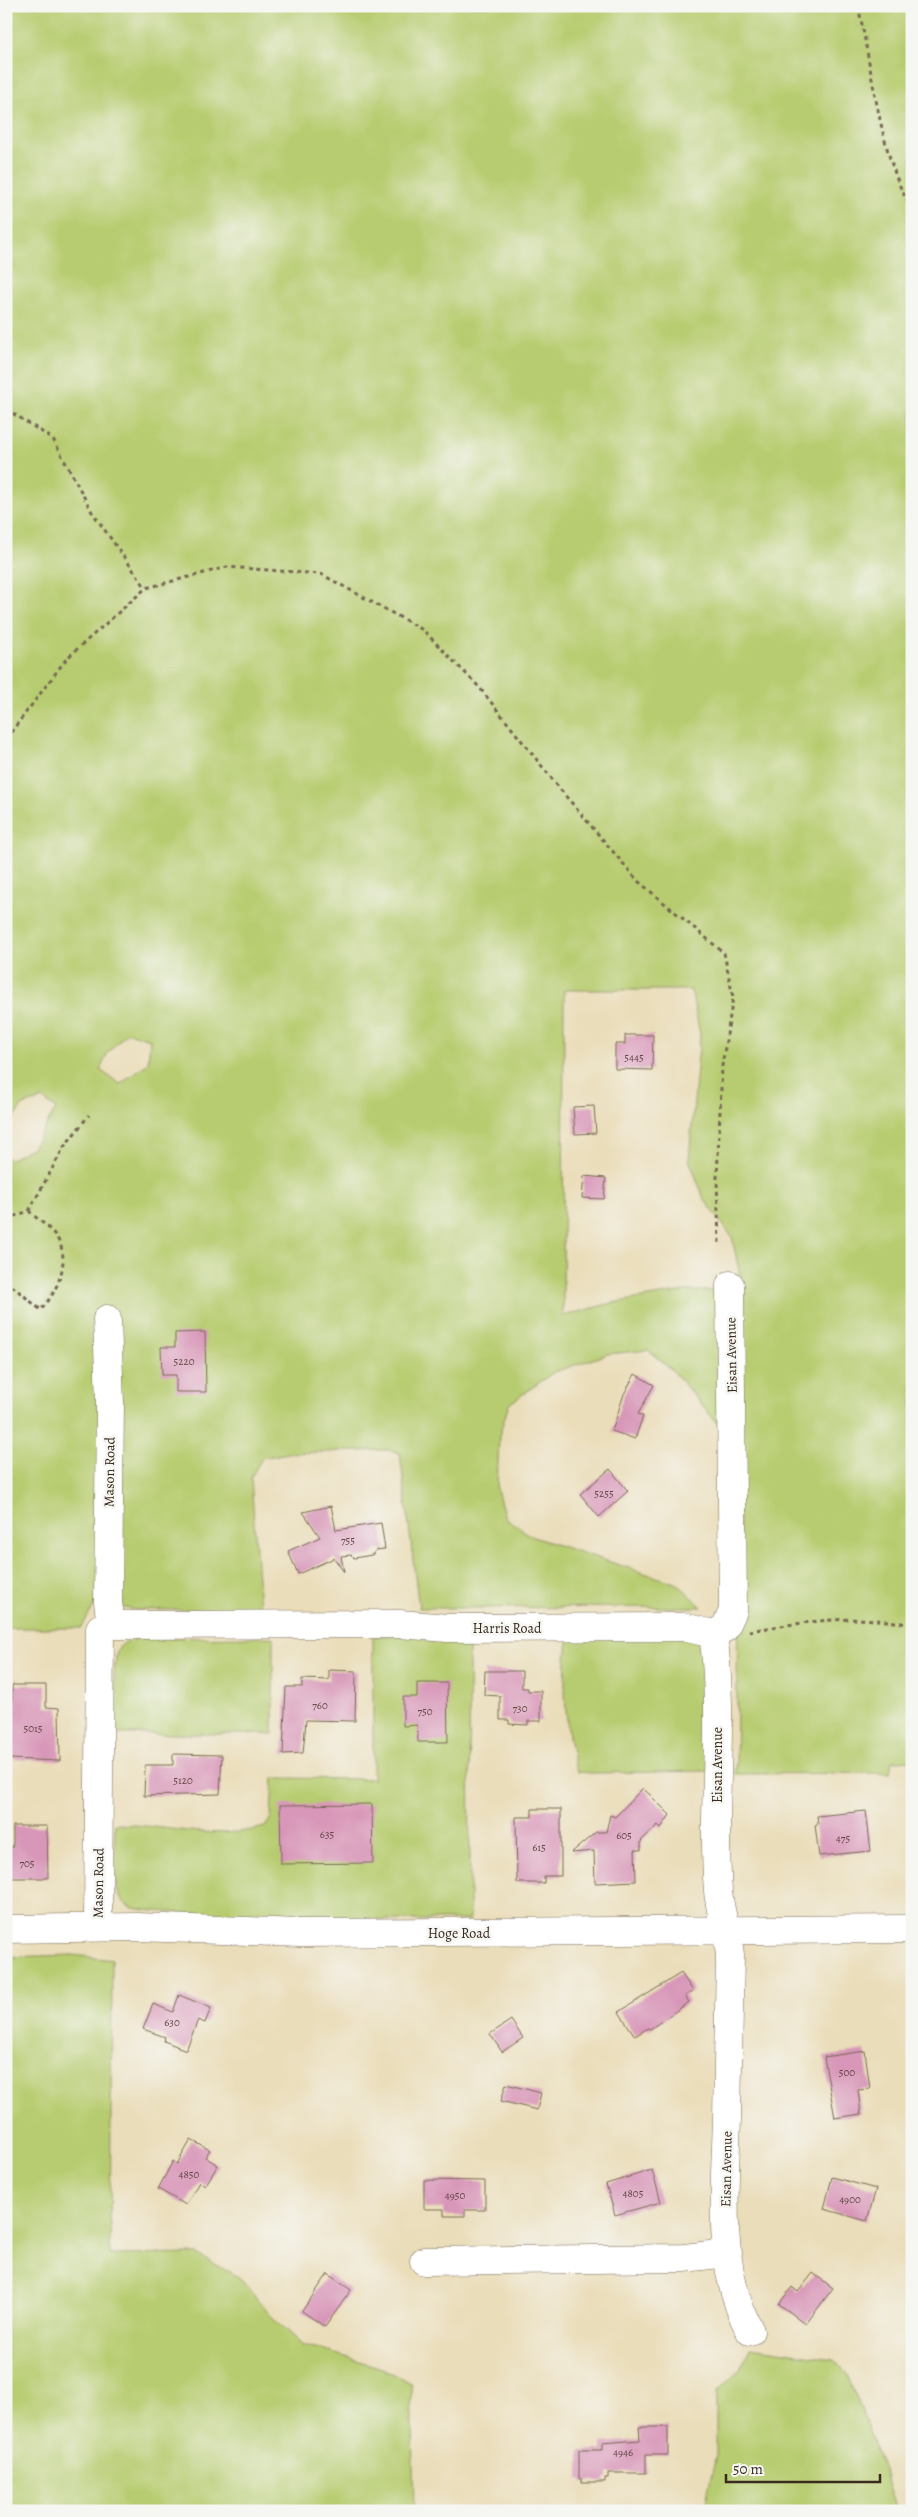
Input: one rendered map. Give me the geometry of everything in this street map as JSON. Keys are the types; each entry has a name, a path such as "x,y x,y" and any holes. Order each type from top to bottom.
{"street":[{"name":"Eisan Avenue","path":"730,1285 733,1611 725,1628 713,1634 717,1674 718,1891 728,1931 730,1955 725,2209 728,2253 738,2309 750,2331"},
{"name":"Mason Road","path":"98,1927 108,1602 110,1403 107,1319"},
{"name":"Harris Road","path":"106,1627 400,1624 447,1628 683,1627 713,1634"},
{"name":"Hoge Road","path":"6,1929 98,1927 300,1933 912,1929"},
{"path":"424,2261 684,2258 728,2253"}],"path":[{"path":"858,6 881,118 894,168 905,198 912,209"},
{"path":"6,409 53,439 92,512 146,588"},
{"path":"6,739 67,658 146,588 227,567 321,574 423,630 479,687 564,794 638,880 724,953 734,997 722,1066 716,1178 719,1245"},
{"path":"6,1219 29,1211 64,1147 89,1116"},
{"path":"6,1281 40,1310 51,1298 61,1276 62,1250 55,1236 29,1211"},
{"path":"713,1634 849,1618 882,1619 912,1625"}],"green space":[{"path":"6,6 912,6 912,1760 892,1761 890,1773 736,1774 742,1285 732,1237 704,1199 689,1159 700,1034 691,990 564,990 563,1316 612,1303 685,1291 721,1291 722,1429 674,1372 648,1350 608,1354 554,1372 509,1404 499,1436 497,1490 505,1518 533,1537 678,1584 702,1607 419,1608 400,1453 389,1450 288,1453 262,1458 251,1477 260,1609 138,1610 124,1608 117,1598 99,1598 81,1628 6,1628 6,1158 11,1159 33,1147 56,1109 43,1099 23,1105 6,1130","holes":["127,1032 150,1039 148,1063 120,1084 100,1070 107,1054"]},
{"path":"686,1634 709,1651 712,1771 577,1772 569,1738 566,1704 565,1669 569,1635"},
{"path":"469,1635 470,1920 266,1920 145,1910 132,1908 123,1901 118,1892 114,1869 115,1824 190,1831 228,1833 246,1831 265,1827 271,1818 273,1778 373,1779 373,1636"},
{"path":"273,1637 273,1734 115,1734 115,1664 119,1648 123,1644 140,1638"},
{"path":"73,1955 112,1960 110,2255 197,2254 240,2278 271,2316 302,2344 382,2368 411,2383 414,2511 6,2511 6,1957"},
{"path":"750,2347 833,2359 848,2374 898,2511 704,2511 716,2455 716,2392 739,2371"}],"building":[{"path":"625,1035 653,1035 652,1070 615,1069 615,1044 625,1044"},
{"path":"594,1106 596,1133 575,1134 573,1107"},
{"path":"584,1176 606,1178 604,1199 582,1198"},
{"path":"205,1332 206,1392 176,1392 176,1375 162,1375 161,1347 175,1347 175,1333"},
{"path":"635,1374 654,1385 638,1414 643,1416 635,1439 612,1431 624,1394"},
{"path":"610,1469 628,1491 599,1517 580,1494"},
{"path":"331,1506 336,1530 381,1523 385,1549 376,1550 372,1555 354,1558 351,1555 341,1556 344,1572 334,1558 298,1574 288,1551 320,1537 303,1512"},
{"path":"329,1670 356,1671 355,1721 306,1720 303,1753 283,1754 286,1687 302,1687 302,1679 329,1680"},
{"path":"485,1671 522,1671 522,1688 528,1688 528,1691 541,1691 541,1721 528,1721 528,1725 509,1724 509,1720 500,1720 500,1696 484,1695"},
{"path":"417,1683 447,1683 448,1742 418,1742 417,1725 403,1726 403,1697 417,1697"},
{"path":"12,1685 46,1685 46,1707 59,1708 60,1761 9,1759 6,1708 12,1708"},
{"path":"173,1754 222,1755 220,1794 144,1796 145,1765 173,1765"},
{"path":"643,1788 670,1815 661,1828 658,1825 641,1841 641,1850 635,1850 636,1881 595,1883 594,1851 571,1853 596,1832 606,1832 610,1815 615,1817"},
{"path":"372,1804 373,1863 281,1864 280,1805"},
{"path":"532,1809 561,1809 561,1876 544,1876 544,1883 517,1883 516,1817 532,1817"},
{"path":"866,1811 871,1851 819,1856 815,1825 818,1824 817,1816"},
{"path":"13,1826 47,1826 48,1878 6,1878 6,1847 13,1847"},
{"path":"681,1973 693,1991 685,1996 689,2002 650,2029 648,2028 635,2036 619,2012"},
{"path":"179,1995 211,2008 205,2023 198,2020 186,2050 164,2041 165,2037 143,2029 153,2004 173,2012"},
{"path":"511,2020 523,2038 502,2052 490,2034"},
{"path":"865,2051 870,2089 858,2090 861,2114 835,2118 824,2057"},
{"path":"506,2084 541,2093 537,2110 501,2101"},
{"path":"191,2140 210,2150 205,2157 218,2165 205,2186 199,2182 186,2205 158,2189 173,2161 177,2164"},
{"path":"652,2170 661,2202 615,2215 606,2184"},
{"path":"832,2177 876,2189 867,2221 824,2209"},
{"path":"424,2180 485,2181 485,2210 465,2210 465,2216 444,2216 444,2209 424,2209"},
{"path":"813,2273 833,2288 806,2324 779,2304 792,2287 798,2292"},
{"path":"328,2274 351,2290 325,2327 302,2311"},
{"path":"639,2427 668,2427 668,2455 646,2455 646,2473 608,2473 608,2478 605,2478 605,2482 582,2482 582,2479 579,2479 579,2450 602,2450 602,2443 640,2440"}]}
